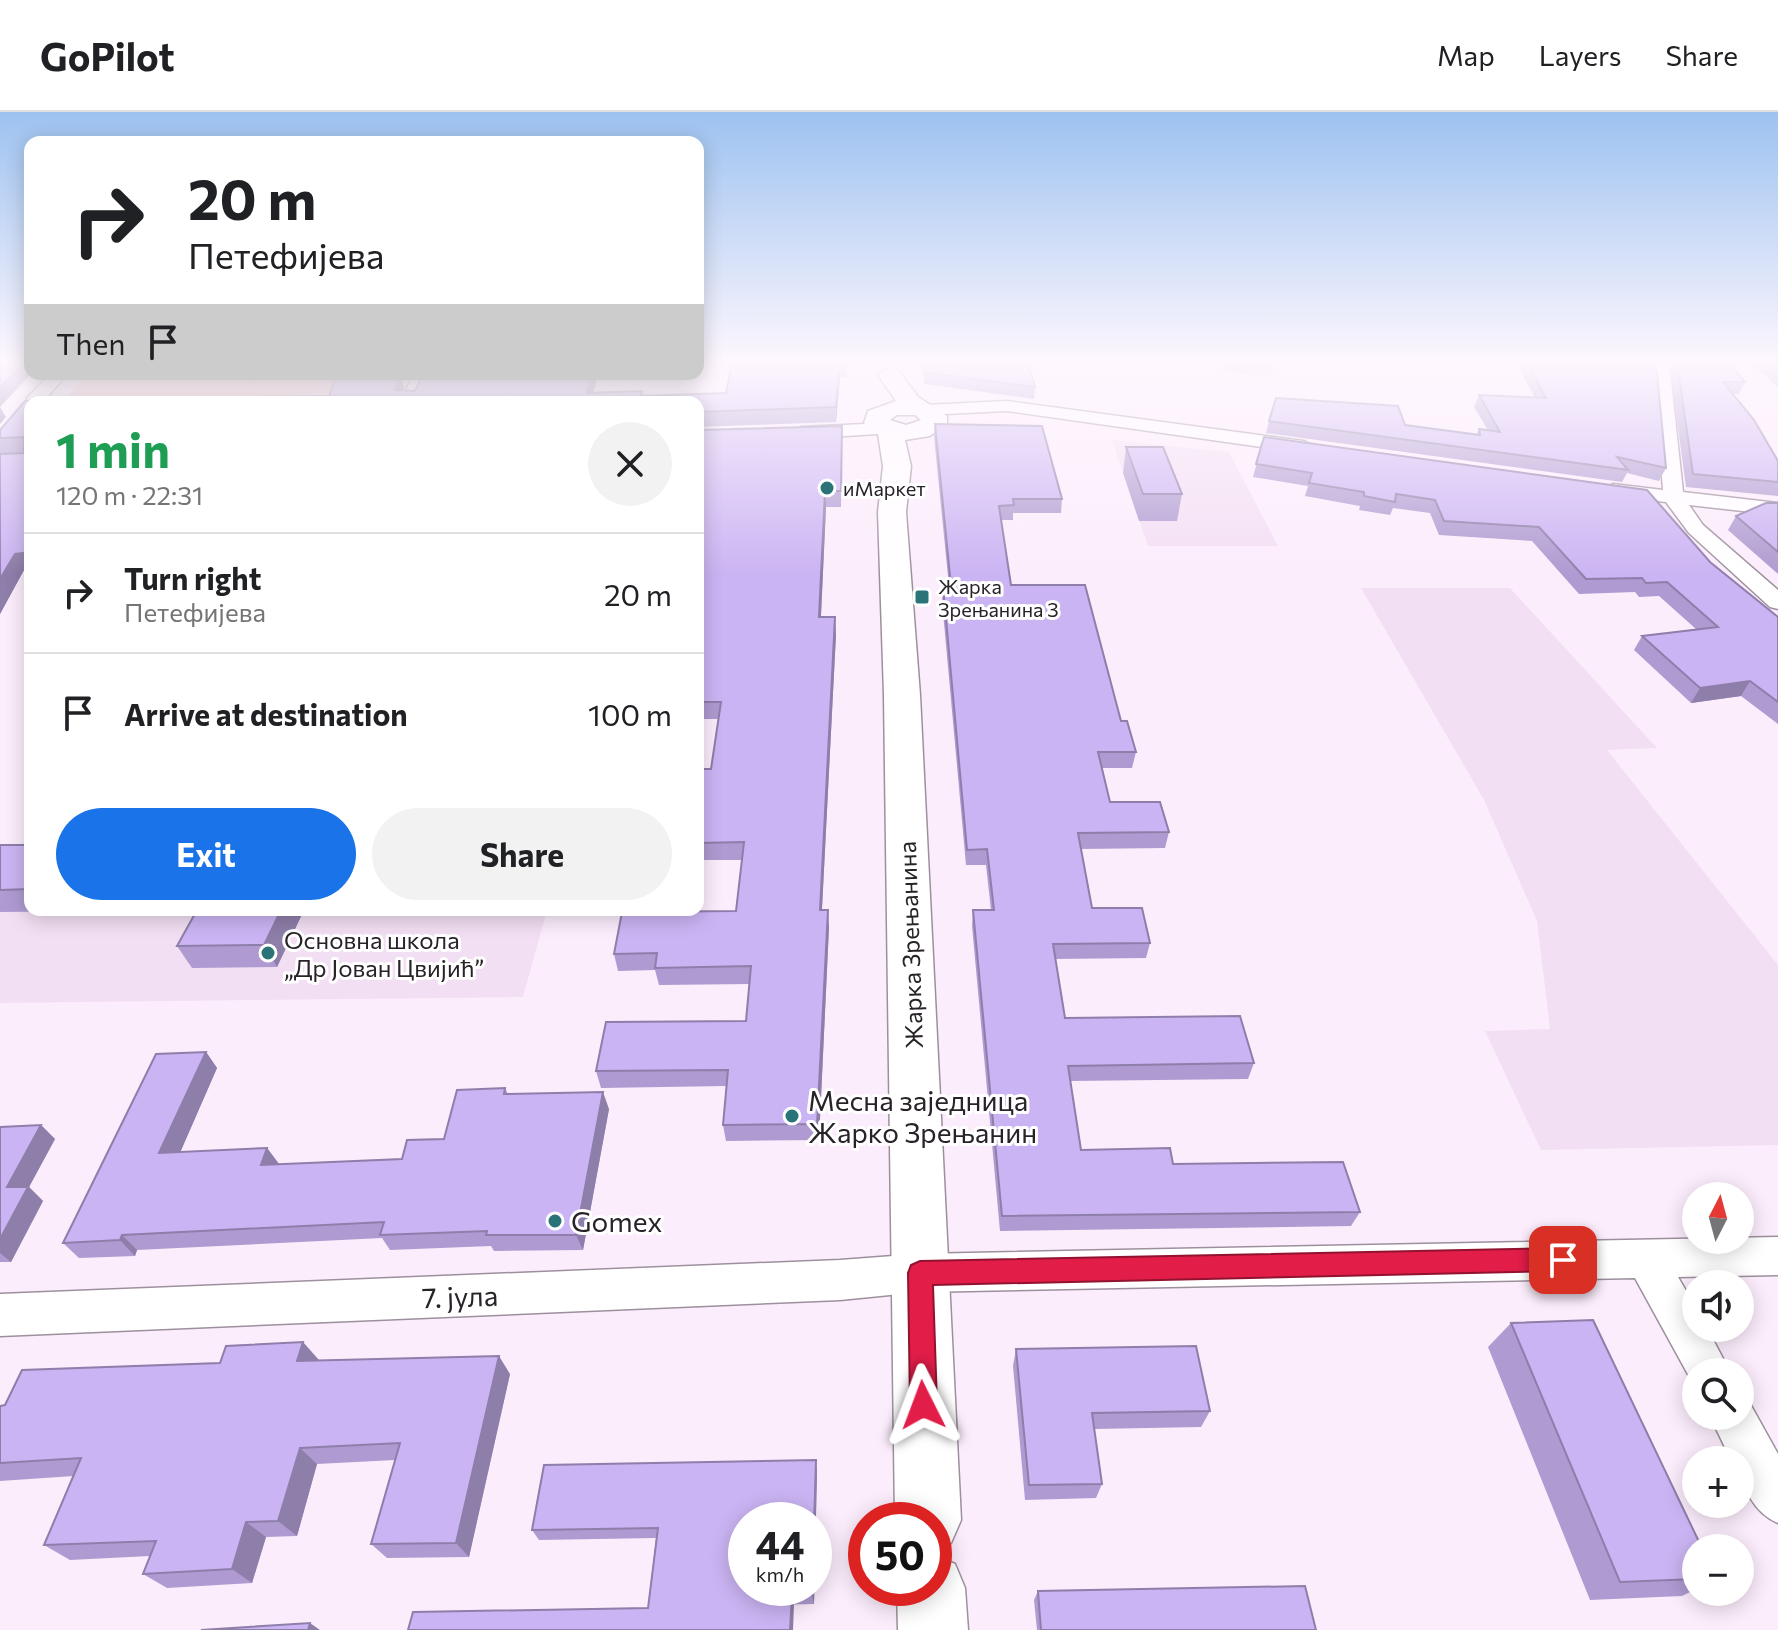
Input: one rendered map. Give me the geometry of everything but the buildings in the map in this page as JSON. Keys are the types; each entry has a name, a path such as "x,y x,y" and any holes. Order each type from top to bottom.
{"main road":[{"name":"Жарка Зрењанина","path":"886,433 903,711 927,1502"},
{"path":"932,1606 933,1630"}],"street":[{"path":"775,434 802,433"},
{"path":"1200,433 1319,449"},
{"path":"1668,433 1674,499 1696,529 1778,602"},
{"path":"1586,486 1674,499 1778,509"},
{"name":"7. јула","path":"0,1315 840,1280 920,1273 1778,1256"},
{"path":"1646,1258 1700,1358"},
{"path":"1740,1430 1778,1500"}],"shaded area":[{"path":"1112,440 1229,452 1278,546 1148,546"},
{"path":"1361,588 1510,588 1657,748 1607,750 1778,965 1778,1145 1541,1150 1485,1031 1550,1029 1537,921 1484,800"},
{"name":"Основна школа „Др Јован Цвијић”","path":"24,842 24,916 545,916 523,997 0,1003 0,874"}],"place":[{"name":"иМаркет","path":"827,488"},
{"name":"Жарка Зрењанина 3","path":"922,597"},
{"name":"Основна школа „Др Јован Цвијић”","path":"268,953"},
{"name":"Месна заједница Жарко Зрењанин","path":"792,1116"},
{"name":"Gomex","path":"555,1221"}],"route":[{"path":"923,1405 920,1273 1563,1260"}]}
